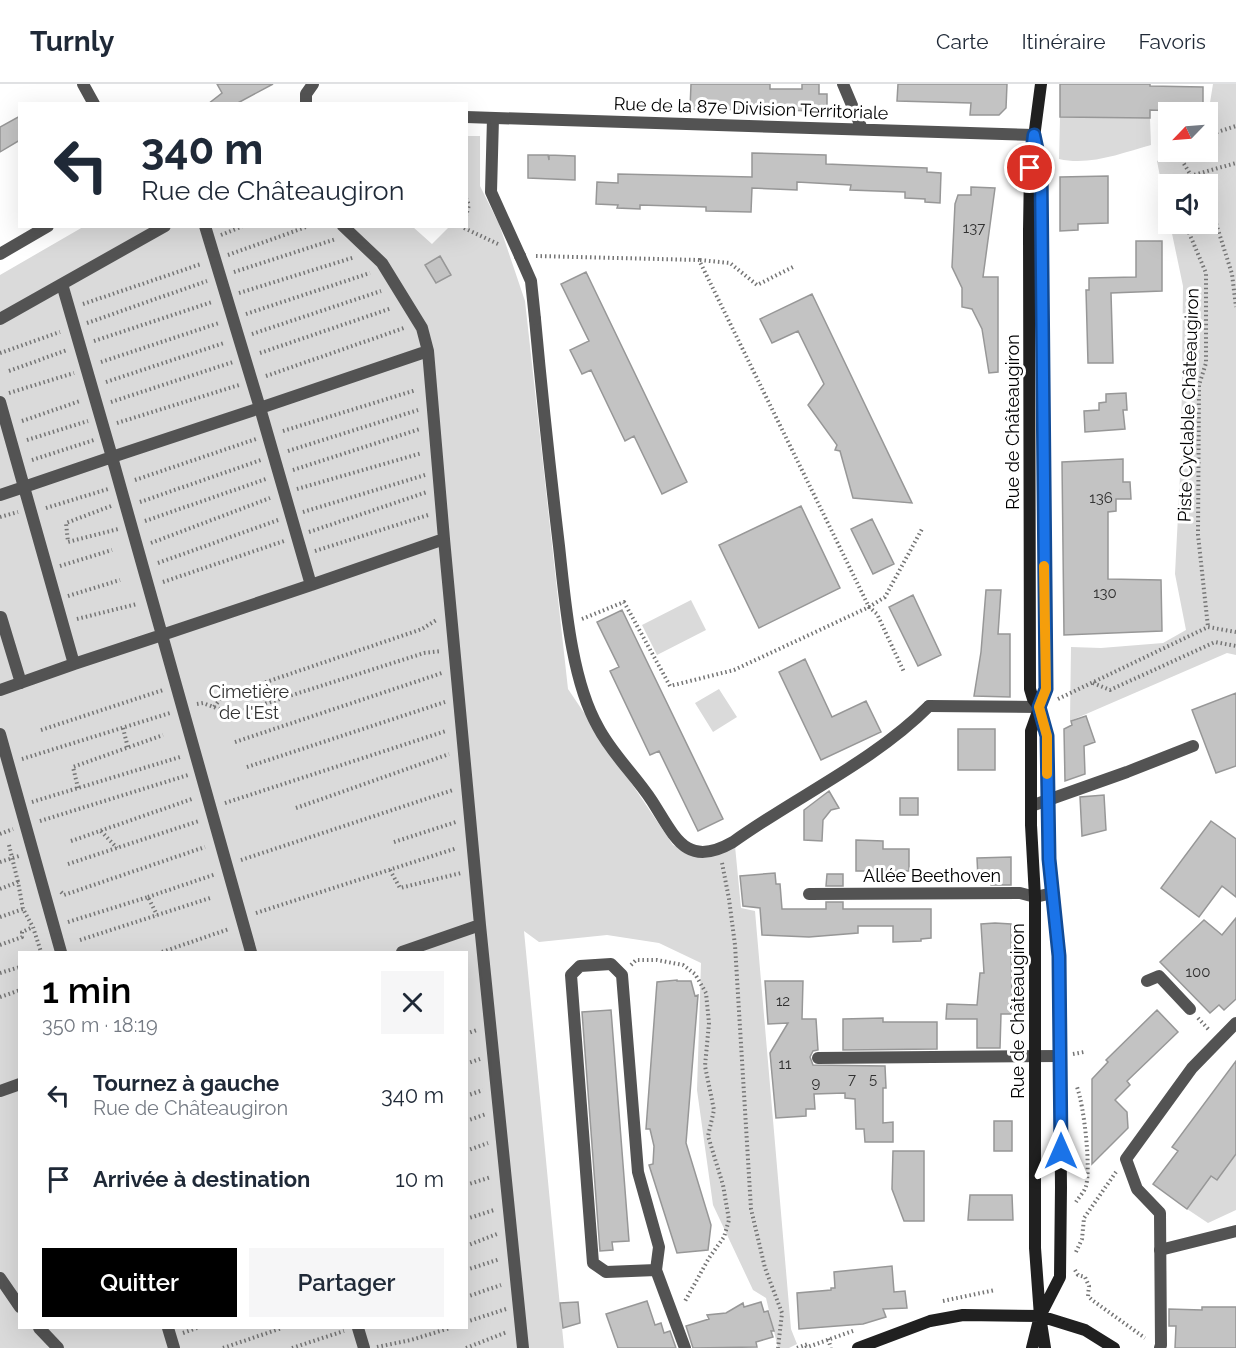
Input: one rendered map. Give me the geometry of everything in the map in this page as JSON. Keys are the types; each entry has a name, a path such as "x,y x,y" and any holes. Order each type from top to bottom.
{"main road":[{"name":"Rue de Châteaugiron","path":"1032,1348 1040,1316 1060,1277 1059,956 1049,859 1047,736 1039,707 1030,689 1030,168 1041,84"},
{"name":"Rue de Châteaugiron","path":"1039,707 1031,731 1031,806 1035,897 1035,1248 1045,1348"},
{"path":"858,1348 947,1317 963,1315 1040,1316 1085,1330 1114,1348"}],"street":[{"path":"83,84 93,102"},
{"path":"306,102 306,94 313,84"},
{"path":"843,84 862,129"},
{"name":"Rue de la 87e Division Territoriale","path":"468,117 1034,135"},
{"path":"494,118 491,192 531,281 544,420 569,624 582,690 598,728 687,849 703,854 719,850 854,764 915,721 929,706 1039,707"},
{"path":"0,254 45,228"},
{"path":"0,320 161,228"},
{"path":"347,230 385,268 422,328 428,351 458,697 523,1348"},
{"path":"207,233 293,515 311,585"},
{"path":"62,284 100,411 120,485 123,505 131,526 251,951"},
{"path":"0,495 428,351"},
{"path":"0,402 74,664"},
{"path":"0,690 444,539"},
{"path":"0,618 2,617 21,683"},
{"path":"0,734 62,951"},
{"path":"1031,806 1192,746"},
{"name":"Allée Beethoven","path":"809,894 1020,893 1035,897 1053,893"},
{"path":"405,951 480,925"},
{"path":"656,1270 606,1272 593,1263 571,975 580,966 611,964 622,975 638,1172 659,1247 656,1270 685,1348"},
{"path":"1147,981 1159,976 1190,1009"},
{"path":"1156,1346 1160,1213 1137,1188 1126,1159 1192,1068 1236,1023"},
{"path":"818,1058 1061,1056"},
{"path":"0,1091 18,1085"},
{"path":"1160,1250 1236,1231"},
{"path":"0,1278 18,1304"},
{"path":"40,1329 58,1348"},
{"path":"168,1329 174,1348"},
{"path":"358,1329 364,1348"}],"path":[{"path":"1218,132 1236,126"},
{"path":"1199,174 1236,162"},
{"path":"207,233 233,228"},
{"path":"69,309 303,228"},
{"path":"464,228 520,256 699,260 730,263 757,285 795,266"},
{"path":"1218,228 1233,274 1236,307"},
{"path":"0,353 347,230"},
{"name":"Piste Cyclable Châteaugiron","path":"1190,234 1206,273 1206,363 1199,385 1198,535 1208,627"},
{"path":"9,371 81,345 370,252"},
{"path":"699,260 869,607 877,614 904,672"},
{"path":"0,396 385,268"},
{"path":"17,464 100,411 239,339 396,286"},
{"path":"12,445 245,358 406,303"},
{"path":"7,427 252,381 418,322"},
{"path":"31,512 431,385"},
{"path":"433,406 66,523 68,542 131,526 279,474 435,424"},
{"path":"137,548 285,493 432,450"},
{"path":"143,568 293,515 439,471"},
{"path":"148,587 440,488"},
{"path":"303,555 442,511"},
{"path":"569,624 624,602 670,687 734,670 869,607 885,597 922,529"},
{"path":"48,570 112,550"},
{"path":"56,600 120,580"},
{"path":"76,619 152,600"},
{"path":"214,707 222,697 422,629 451,611"},
{"path":"1039,707 1208,627 1236,632"},
{"path":"1093,683 1110,690 1215,642 1236,646"},
{"path":"8,764 203,703 233,714 424,653 454,649"},
{"path":"235,742 456,668"},
{"path":"41,730 176,686"},
{"path":"247,767 458,697"},
{"path":"123,728 128,748"},
{"path":"68,864 211,812 454,729"},
{"path":"78,788 73,767 164,735"},
{"path":"296,808 464,749"},
{"path":"20,806 195,752"},
{"path":"26,825 200,771"},
{"path":"0,945 22,937 22,932 33,927 148,897 227,867 467,785"},
{"path":"71,842 206,794"},
{"path":"394,842 471,817"},
{"path":"101,831 117,848"},
{"path":"45,895 62,892 64,895 220,842"},
{"path":"165,951 242,921 473,843"},
{"path":"9,845 23,909 33,927 41,951"},
{"path":"719,850 735,945 751,1209 765,1268 782,1314 778,1348"},
{"path":"390,870 400,888 476,869"},
{"path":"0,889 18,882"},
{"path":"148,897 157,915"},
{"path":"80,940 210,898"},
{"path":"0,917 23,909"},
{"path":"622,975 636,960 657,960 683,965 695,974 706,993 710,1023 705,1066 714,1110 708,1136 723,1185 729,1220 724,1237 686,1296 681,1313 675,1320"},
{"path":"0,974 18,968"},
{"path":"0,997 18,991"},
{"path":"1190,1009 1218,1040"},
{"path":"468,1150 502,1138"},
{"path":"1075,1256 1082,1239 1084,1218 1113,1177"},
{"path":"468,1218 508,1205"},
{"path":"468,1245 511,1229"},
{"path":"468,1269 513,1255"},
{"path":"1071,1264 1078,1275 1085,1277 1089,1286 1088,1296 1092,1300 1156,1346"},
{"path":"468,1296 516,1280"},
{"path":"960,1296 995,1290"},
{"path":"468,1321 515,1306"},
{"path":"223,1348 279,1329"},
{"path":"292,1348 350,1329"},
{"path":"371,1348 411,1340 447,1329"},
{"path":"466,1348 515,1329"},
{"path":"797,1348 828,1338 828,1340"},
{"path":"805,1348 819,1346 828,1340"},
{"path":"828,1340 831,1348"}],"green space":[{"path":"1213,84 1236,84 1236,655 1227,653 1070,721 1071,647 1101,648 1163,643 1186,630 1175,574 1181,457 1183,286 1172,234 1218,234 1218,174 1160,174 1157,161 1218,162 1218,102 1210,102"},
{"path":"1060,117 1150,118 1151,145 1094,160 1059,159"},
{"name":"Cimetière de l'Est","path":"468,136 480,136 480,186 499,224 525,301 568,689 673,845 692,854 735,846 741,908 755,911 791,1329 797,1344 789,1348 778,1348 766,1298 753,1290 713,1205 697,1090 701,963 659,943 607,935 539,942 524,931 564,1348 0,1348 0,275 81,228 414,228 432,244 448,228 468,228"},
{"path":"691,600 706,630 657,655 642,625"},
{"path":"719,689 737,717 713,732 695,703"},
{"path":"1236,1154 1236,1210 1208,1223 1187,1209 1211,1176 1217,1180"}],"building":[{"path":"217,84 273,84 240,102 211,102 222,93"},
{"path":"691,84 770,84 770,89 802,89 802,84 819,84 819,94 827,94 827,111 690,109"},
{"path":"898,84 1007,84 1006,108 999,115 970,115 971,103 897,101"},
{"path":"1060,84 1150,84 1150,86 1203,87 1203,102 1158,102 1158,110 1150,110 1150,118 1060,117"},
{"path":"18,117 18,141 0,152 0,127"},
{"path":"752,153 826,155 826,164 927,168 927,172 941,173 940,203 925,202 925,199 905,198 905,192 850,190 851,185 797,182 797,190 752,188 751,212 706,211 706,207 640,205 640,209 617,208 618,205 596,204 597,182 618,183 618,174 752,177"},
{"path":"528,155 548,155 549,160 549,155 575,156 575,180 528,178"},
{"path":"1108,176 1108,223 1078,224 1078,230 1060,231 1060,177"},
{"path":"971,187 995,188 983,277 998,277 998,372 989,373 982,329 972,309 962,307 962,288 952,267 955,204 958,195 971,195"},
{"path":"1136,241 1162,241 1162,291 1111,293 1113,363 1088,363 1086,290 1089,290 1089,278 1136,277"},
{"path":"440,256 451,275 436,283 425,265"},
{"path":"586,272 687,482 662,494 634,436 625,441 591,370 582,374 570,350 589,341 561,284"},
{"path":"812,294 912,503 853,498 840,451 835,450 837,445 808,405 824,384 798,331 772,343 760,319"},
{"path":"1126,393 1127,410 1123,410 1125,429 1085,432 1084,411 1099,410 1099,403 1106,402 1106,394"},
{"path":"1123,459 1123,482 1130,482 1131,499 1116,499 1116,511 1108,512 1108,579 1161,580 1162,631 1064,635 1062,462"},
{"path":"801,506 840,588 759,628 719,545"},
{"path":"872,519 894,564 873,574 851,529"},
{"path":"986,590 1001,590 998,634 1010,634 1010,697 974,696 981,652"},
{"path":"913,595 941,655 918,666 889,607"},
{"path":"622,610 723,819 698,831 659,751 650,755 610,671 619,667 597,622"},
{"path":"805,659 832,717 866,701 881,732 821,760 779,672"},
{"path":"1236,693 1236,766 1216,773 1192,710"},
{"path":"1086,716 1095,742 1084,746 1085,774 1065,781 1064,729 1072,725 1071,721"},
{"path":"958,729 995,729 995,770 958,770"},
{"path":"829,791 839,808 831,810 823,820 822,841 804,840 804,810"},
{"path":"1104,795 1106,830 1082,836 1080,797"},
{"path":"900,798 918,798 918,815 900,815"},
{"path":"1211,821 1236,839 1236,897 1222,886 1199,917 1161,888"},
{"path":"856,840 883,841 883,849 909,849 909,871 856,871"},
{"path":"1011,857 1011,885 991,885 990,879 978,878 977,858"},
{"path":"775,873 776,884 780,884 782,909 826,909 826,902 843,902 843,909 931,909 931,938 921,939 921,941 893,942 893,926 858,926 858,933 809,937 762,935 760,908 743,906 740,876"},
{"path":"827,874 843,874 843,886 826,886"},
{"path":"1236,918 1236,999 1224,1010 1219,1005 1210,1013 1160,962 1204,920 1222,935"},
{"path":"981,924 1011,924 1012,1014 1001,1014 1000,1048 977,1048 977,1019 946,1019 947,1004 977,1005 980,973 984,973"},
{"path":"691,981 695,996 698,995 686,1143 711,1225 708,1250 677,1253 649,1165 653,1164 654,1146 650,1129 646,1129 657,982"},
{"path":"765,981 803,981 802,1019 816,1019 818,1050 813,1051 810,1057 813,1065 885,1066 883,1123 893,1122 893,1142 865,1142 864,1129 856,1129 855,1099 845,1098 845,1093 814,1094 815,1109 806,1109 806,1116 776,1118 770,1053 788,1023 768,1024"},
{"path":"611,1010 629,1241 612,1242 613,1250 600,1251 582,1012"},
{"path":"1157,1010 1178,1032 1127,1081 1130,1085 1115,1100 1127,1112 1128,1128 1092,1164 1092,1079 1108,1062 1106,1060"},
{"path":"883,1018 883,1022 937,1022 937,1049 843,1050 843,1019"},
{"path":"1236,1061 1236,1154 1217,1180 1211,1176 1187,1209 1153,1184 1178,1151 1172,1147"},
{"path":"994,1121 1012,1121 1012,1151 994,1151"},
{"path":"893,1151 924,1151 924,1221 904,1221 892,1189"},
{"path":"970,1195 1012,1195 1013,1220 968,1220"},
{"path":"892,1266 894,1292 905,1291 907,1308 883,1309 886,1317 863,1324 799,1329 797,1293 835,1288 834,1272"},
{"path":"647,1301 655,1325 661,1323 664,1333 670,1331 676,1348 618,1348 606,1314"},
{"path":"578,1302 580,1323 563,1328 560,1303"},
{"path":"761,1302 764,1312 768,1311 774,1331 771,1331 773,1337 756,1342 757,1347 693,1348 686,1326 709,1319 707,1315 726,1313 743,1303 744,1307"},
{"path":"1202,1307 1236,1307 1236,1348 1175,1348 1176,1326 1169,1326 1169,1309 1202,1310"}],"slow traffic":[{"path":"1044,566 1046,689 1039,707 1047,736 1047,774"}],"route":[{"path":"1030,168 1034,135 1041,168 1046,689 1039,707 1047,736 1049,859 1058,926 1061,1151"}]}
